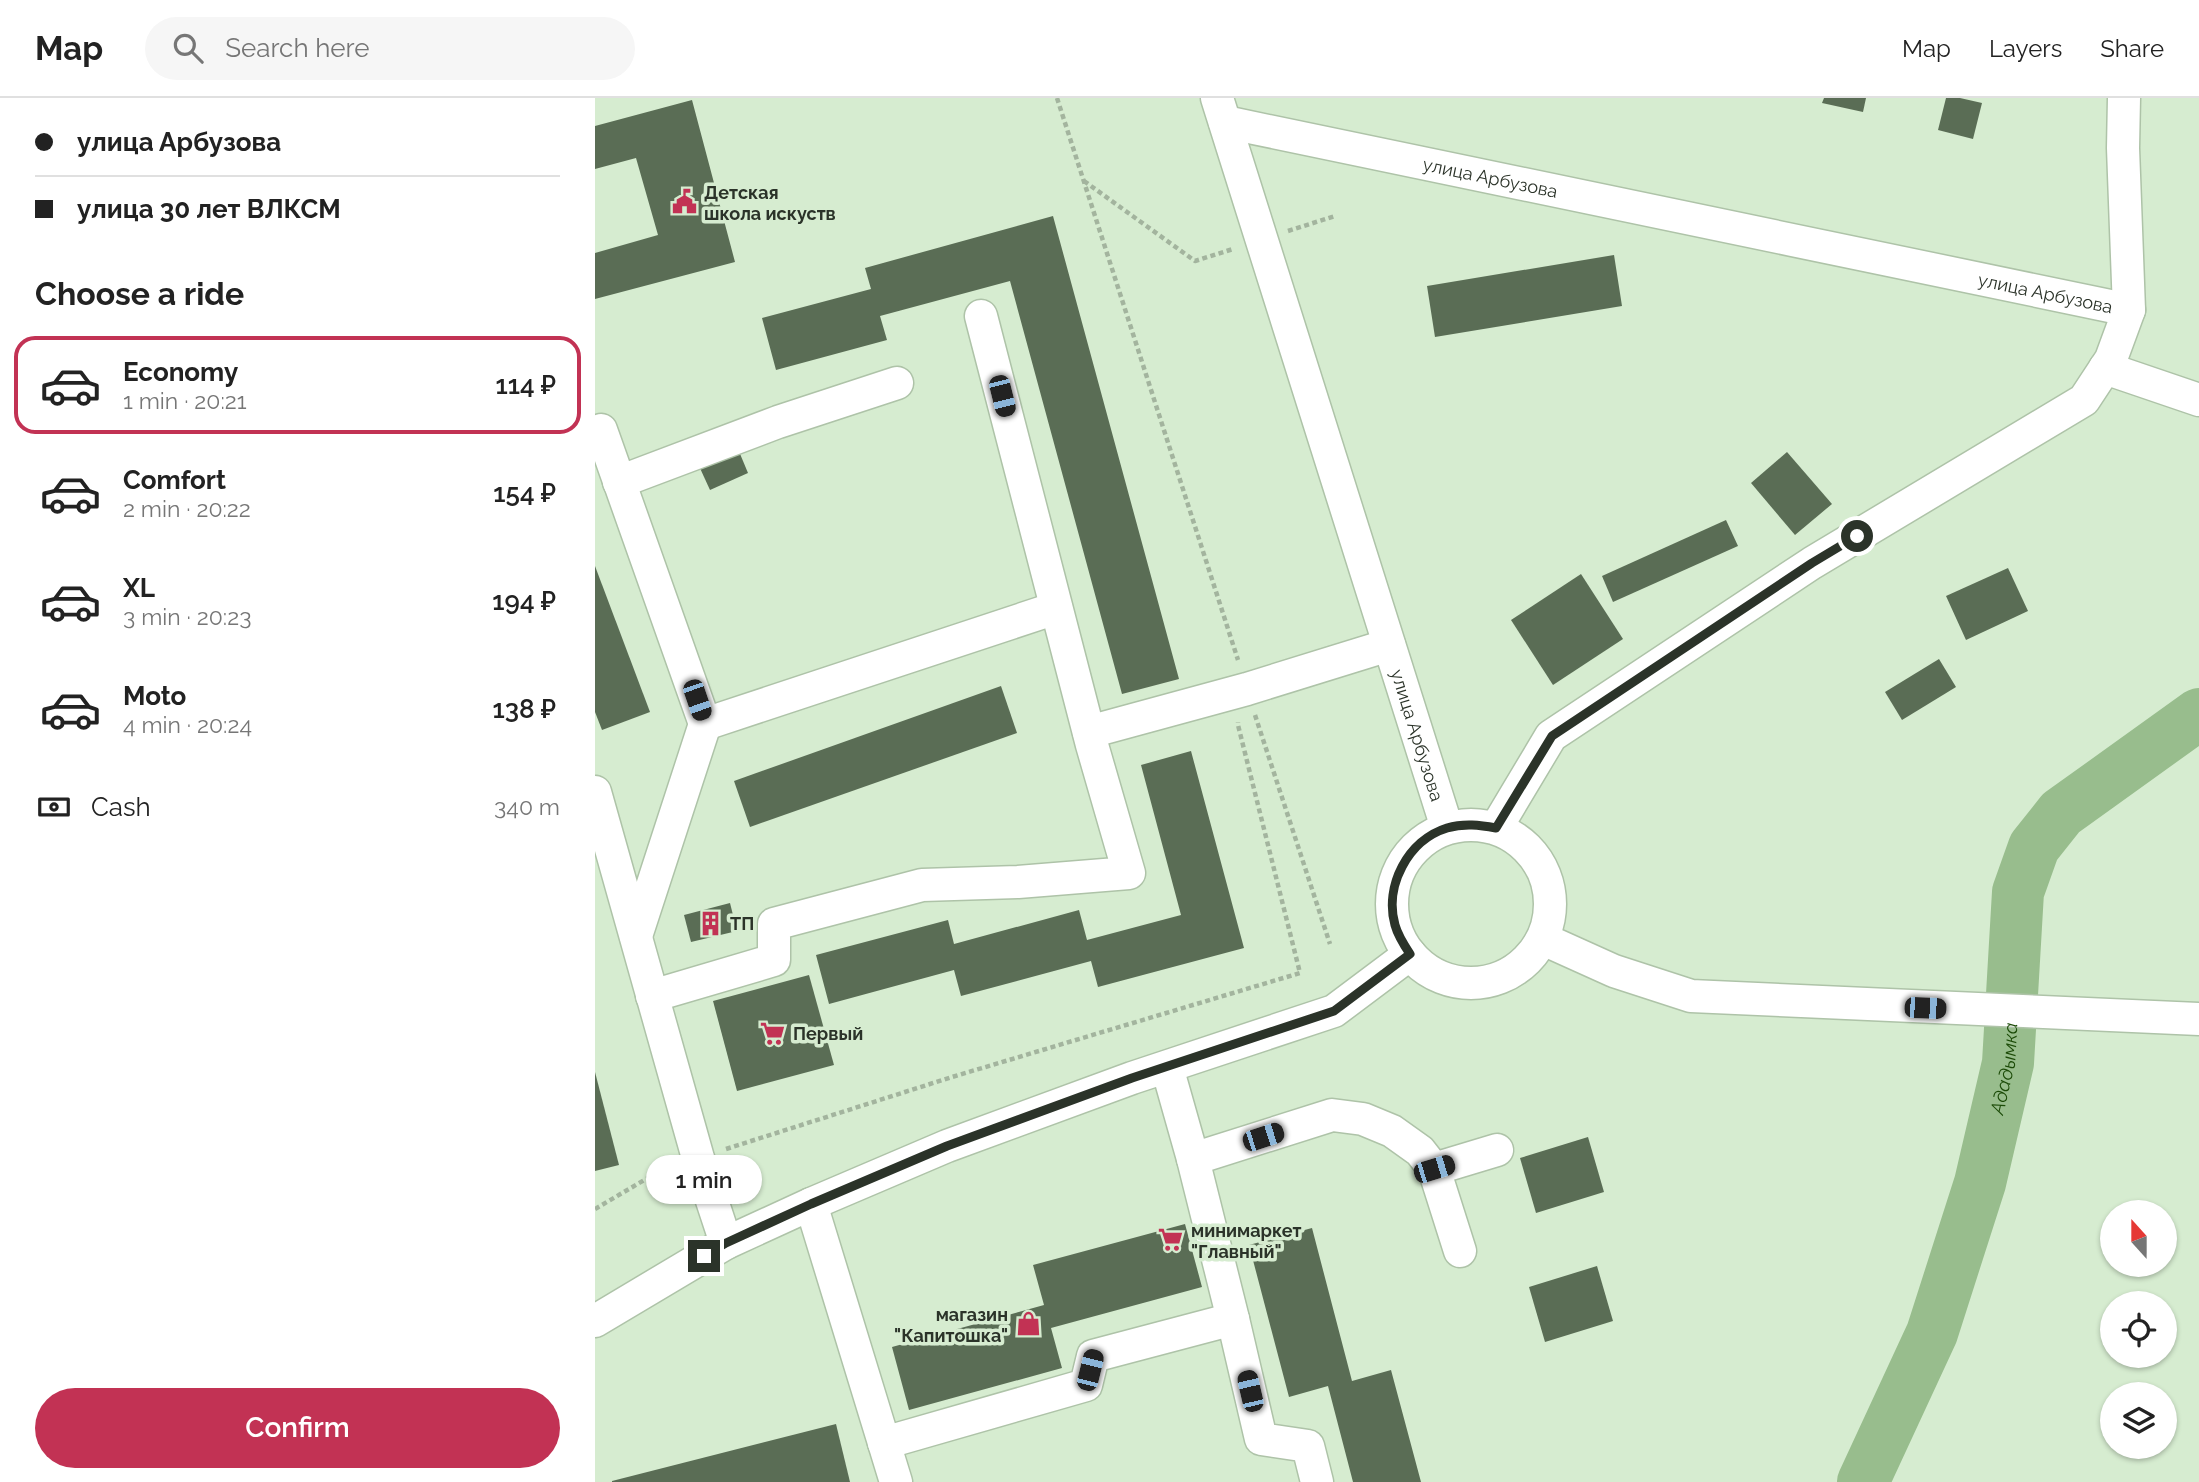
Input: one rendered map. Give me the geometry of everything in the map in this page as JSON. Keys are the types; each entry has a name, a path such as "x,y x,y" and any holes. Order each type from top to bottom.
{"street":[{"path":"2124,98 2123,148 2129,310"},
{"name":"улица Арбузова","path":"1447,828 1221,110 2129,310 2111,359 2084,400 1812,563 1552,736 1496,828"},
{"path":"652,996 775,960 774,924 922,885 1019,882 1129,873 1056,608 981,316"},
{"path":"2105,368 2199,400"},
{"path":"619,482 778,422 897,383"},
{"path":"601,430 705,724 636,936"},
{"path":"705,724 1056,608"},
{"path":"1089,732 1247,689 1389,645"},
{"path":"595,792 698,1158 726,1243"},
{"path":"1474,824 1496,828 1517,839 1532,852 1543,870 1551,906 1543,939 1521,965 1503,976 1483,982 1461,982 1442,977 1424,967 1410,954 1401,939 1394,923 1392,900 1395,881 1406,859 1422,842 1447,828 1474,824"},
{"path":"1543,939 1614,971 1691,996 2199,1018"},
{"path":"595,1321 726,1243 947,1146 1132,1078 1334,1011 1410,954"},
{"path":"1167,1067 1193,1159 1261,1439 1308,1446 1317,1482"},
{"path":"1193,1159 1332,1115 1363,1119 1392,1131 1420,1152 1434,1169 1460,1251"},
{"path":"1434,1169 1497,1150"},
{"path":"811,1204 896,1482"},
{"path":"884,1443 1086,1385 1093,1356 1233,1319"}],"path":[{"path":"1057,98 1330,944"},
{"path":"1083,180 1195,261"},
{"path":"595,1209 646,1180 698,1158 952,1077 1300,973 1237,725 1247,689"}],"building":[{"path":"1824,98 1866,98 1863,112 1822,103"},
{"path":"1946,98 1982,103 1973,139 1938,130"},
{"name":"Детская школа искуств","path":"692,100 735,262 595,299 595,253 658,235 636,158 595,169 595,126"},
{"path":"1053,216 1179,679 1122,694 1010,281 880,316 887,340 776,370 762,318 871,289 865,268"},
{"path":"1614,255 1622,306 1435,337 1427,286"},
{"path":"738,449 748,473 710,490 699,466"},
{"path":"1787,452 1832,504 1795,535 1751,483"},
{"path":"1726,520 1738,546 1613,602 1602,576"},
{"path":"595,566 650,712 602,730 595,712"},
{"path":"2008,568 2028,611 1966,640 1946,596"},
{"path":"1581,574 1623,639 1553,685 1511,620"},
{"path":"1939,659 1956,687 1902,720 1885,692"},
{"path":"1001,686 1017,733 750,827 734,781"},
{"path":"1191,751 1244,948 1098,987 1091,961 961,996 954,970 829,1004 816,955 948,920 954,944 1079,910 1087,940 1181,915 1141,765"},
{"name":"ТП","path":"730,903 737,931 691,942 684,915"},
{"name":"Первый","path":"809,975 834,1065 737,1091 713,1001"},
{"path":"595,1072 619,1165 595,1171"},
{"path":"1588,1137 1604,1192 1536,1213 1520,1158"},
{"path":"1185,1224 1202,1287 1051,1328 1062,1368 909,1410 892,1347 1044,1305 1033,1265"},
{"path":"1312,1228 1352,1381 1391,1370 1421,1482 1353,1482 1328,1386 1289,1397 1249,1245"},
{"path":"1597,1266 1613,1321 1545,1342 1529,1287"},
{"path":"836,1424 850,1482 612,1482 612,1481"}],"waterway":[{"name":"Ададымка","path":"1863,1482 1932,1333 1980,1183 2008,1063 2018,892 2034,847 2061,813 2199,714"}],"place":[{"name":"Детская школа искуств","path":"684,202"},
{"name":"ТП","path":"710,923"},
{"name":"Первый","path":"773,1033"},
{"name":"минимаркет \"Главный\"","path":"1171,1240"},
{"name":"магазин \"Капитошка\"","path":"1028,1324"}],"route":[{"path":"704,1256 811,1204 947,1146 1132,1078 1334,1011 1410,954 1394,923 1392,900 1395,881 1406,859 1422,842 1447,828 1474,824 1496,828 1552,736 1857,536"}]}
